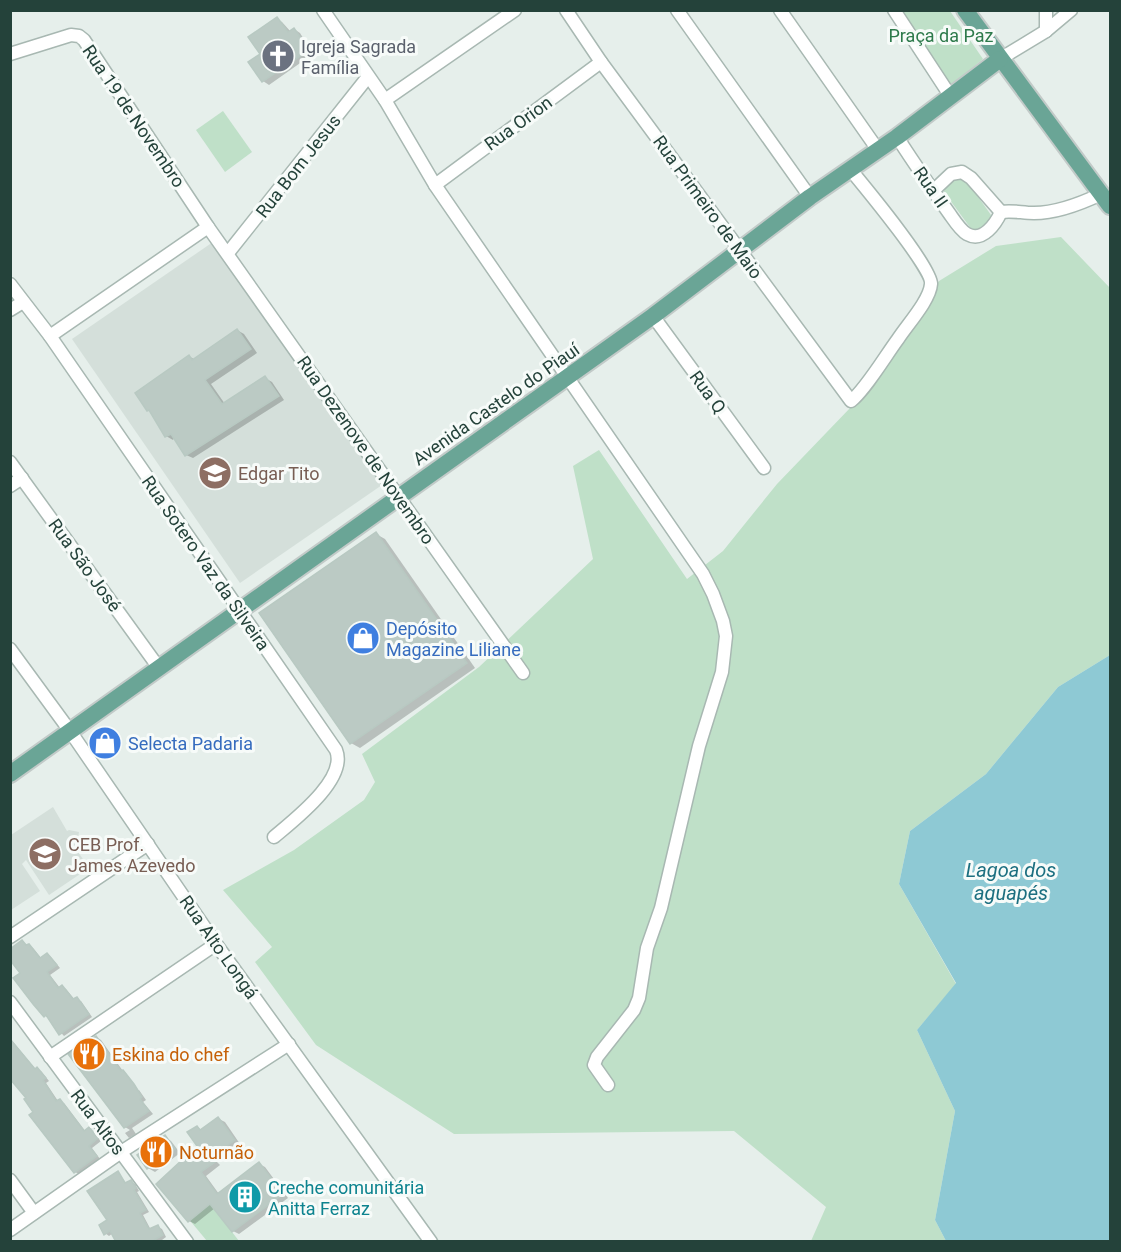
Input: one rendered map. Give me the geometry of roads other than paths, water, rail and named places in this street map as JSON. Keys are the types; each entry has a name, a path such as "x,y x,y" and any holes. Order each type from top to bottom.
{"main road":[{"path":"965,10 1106,200"},
{"name":"Avenida Castelo do Piauí","path":"10,774 653,316 810,197 897,137 1000,60"}],"street":[{"path":"323,10 385,100 435,185 703,574 717,601 726,636 722,672 699,746 661,908 647,948 639,998 634,1010 597,1057 594,1065 608,1085"},
{"path":"385,100 515,10"},
{"name":"Rua Primeiro de Maio","path":"566,10 601,62 851,401 926,298 932,281 909,245 850,169"},
{"path":"677,10 810,197"},
{"path":"780,10 878,150"},
{"path":"894,10 951,97"},
{"path":"1046,10 1046,31"},
{"path":"1000,60 1046,31 1071,10"},
{"name":"Rua 19 de Novembro","path":"10,54 64,36 75,34 80,36 208,227"},
{"name":"Rua Orion","path":"435,185 601,62"},
{"name":"Rua Bom Jesus","path":"228,253 368,78"},
{"name":"Rua II","path":"897,137 933,191 968,235 981,235 994,226 1001,212"},
{"path":"933,191 951,174 962,172 971,178 1001,212 1013,210 1033,213 1106,200"},
{"path":"50,336 208,227"},
{"name":"Rua Dezenove de Novembro","path":"208,227 523,673"},
{"name":"Rua Sotero Vaz da Silveira","path":"10,284 50,336 336,750 339,757 334,773 320,794 274,837"},
{"path":"10,310 23,302"},
{"name":"Rua Q","path":"653,316 764,468"},
{"name":"Rua São José","path":"10,462 159,668"},
{"path":"10,486 22,478"},
{"name":"Rua Alto Longá","path":"10,649 70,731 216,944 431,1242"},
{"path":"10,937 148,844"},
{"path":"50,1058 216,944"},
{"name":"Rua Altos","path":"10,1002 187,1242"},
{"path":"10,1230 121,1152 289,1044"},
{"path":"10,1180 34,1213"}],"water":[{"name":"Lagoa dos aguapés","path":"1110,655 1110,1241 946,1241 935,1220 955,1111 917,1030 956,983 899,884 910,831 986,774 1058,687"}],"place":[{"name":"Igreja Sagrada Família","path":"278,56"},
{"name":"Edgar Tito","path":"215,473"},
{"name":"Depósito Magazine Liliane","path":"363,638"},
{"name":"Selecta Padaria","path":"105,743"},
{"name":"CEB Prof. James Azevedo","path":"45,854"},
{"name":"Eskina do chef","path":"89,1054"},
{"name":"Noturnão","path":"156,1152"},
{"name":"Creche comunitária Anitta Ferraz","path":"245,1197"}],"park label":[{"name":"Praça da Paz","path":"941,35"}]}
